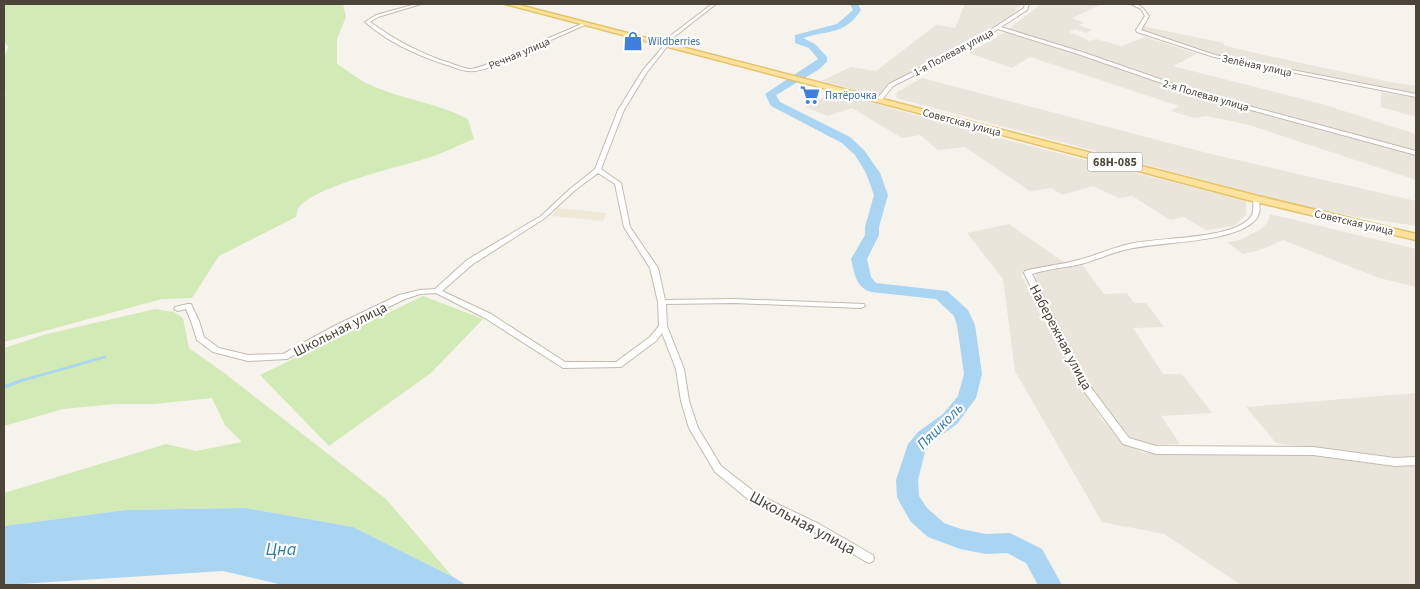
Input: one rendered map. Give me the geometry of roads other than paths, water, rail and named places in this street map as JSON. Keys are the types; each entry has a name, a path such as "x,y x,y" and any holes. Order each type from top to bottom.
{"main road":[{"name":"Советская улица","path":"508,4 1256,200 1416,237"}],"street":[{"name":"Речная улица","path":"419,4 377,16 368,22 403,46 426,57 469,70 476,70 490,65 585,24"},
{"path":"663,326 653,339 618,365 563,365 488,316 437,291 470,262 543,217 572,190 598,170 621,110 645,71 664,48 663,44 714,4"},
{"name":"1-я Полевая улица","path":"879,100 891,85 974,43 1026,9 1028,4"},
{"name":"Зелёная улица","path":"1133,4 1142,8 1147,16 1139,31 1196,51 1416,96"},
{"name":"2-я Полевая улица","path":"999,28 1080,53 1198,94 1416,153"},
{"name":"Школьная улица","path":"598,170 618,183 627,227 654,268 662,302 663,326 680,369 685,401 694,428 718,469 753,498 815,527 870,558"},
{"name":"Набережная улица","path":"1256,200 1257,212 1242,227 1216,235 1130,246 1078,263 1040,268 1028,273 1085,387 1126,440 1156,450 1313,451 1395,462 1416,461"},
{"name":"Школьная улица","path":"178,309 188,306 196,322 200,338 216,350 248,358 284,357 339,327 402,297 420,292 437,291"},
{"path":"662,302 742,301 861,306"}],"water":[{"name":"Цна","path":"245,508 353,527 466,585 283,585 223,571 4,585 4,526 126,510"}],"waterway":[{"name":"Пяшколь","path":"854,4 857,10 841,26 798,37 798,41 812,46 823,60 814,68 770,94 775,104 846,140 860,153 873,173 881,195 872,227 872,235 859,259 863,278 871,287 941,295 962,314 966,325 973,374 967,398 950,419 925,437 915,450 907,480 908,497 919,515 936,530 960,539 986,544 1010,543 1034,556 1050,585"},
{"path":"21,381 105,357"},
{"path":"4,387 21,381"}],"place":[{"name":"Wildberries","path":"633,41"},
{"name":"Пятёрочка","path":"810,95"}]}
